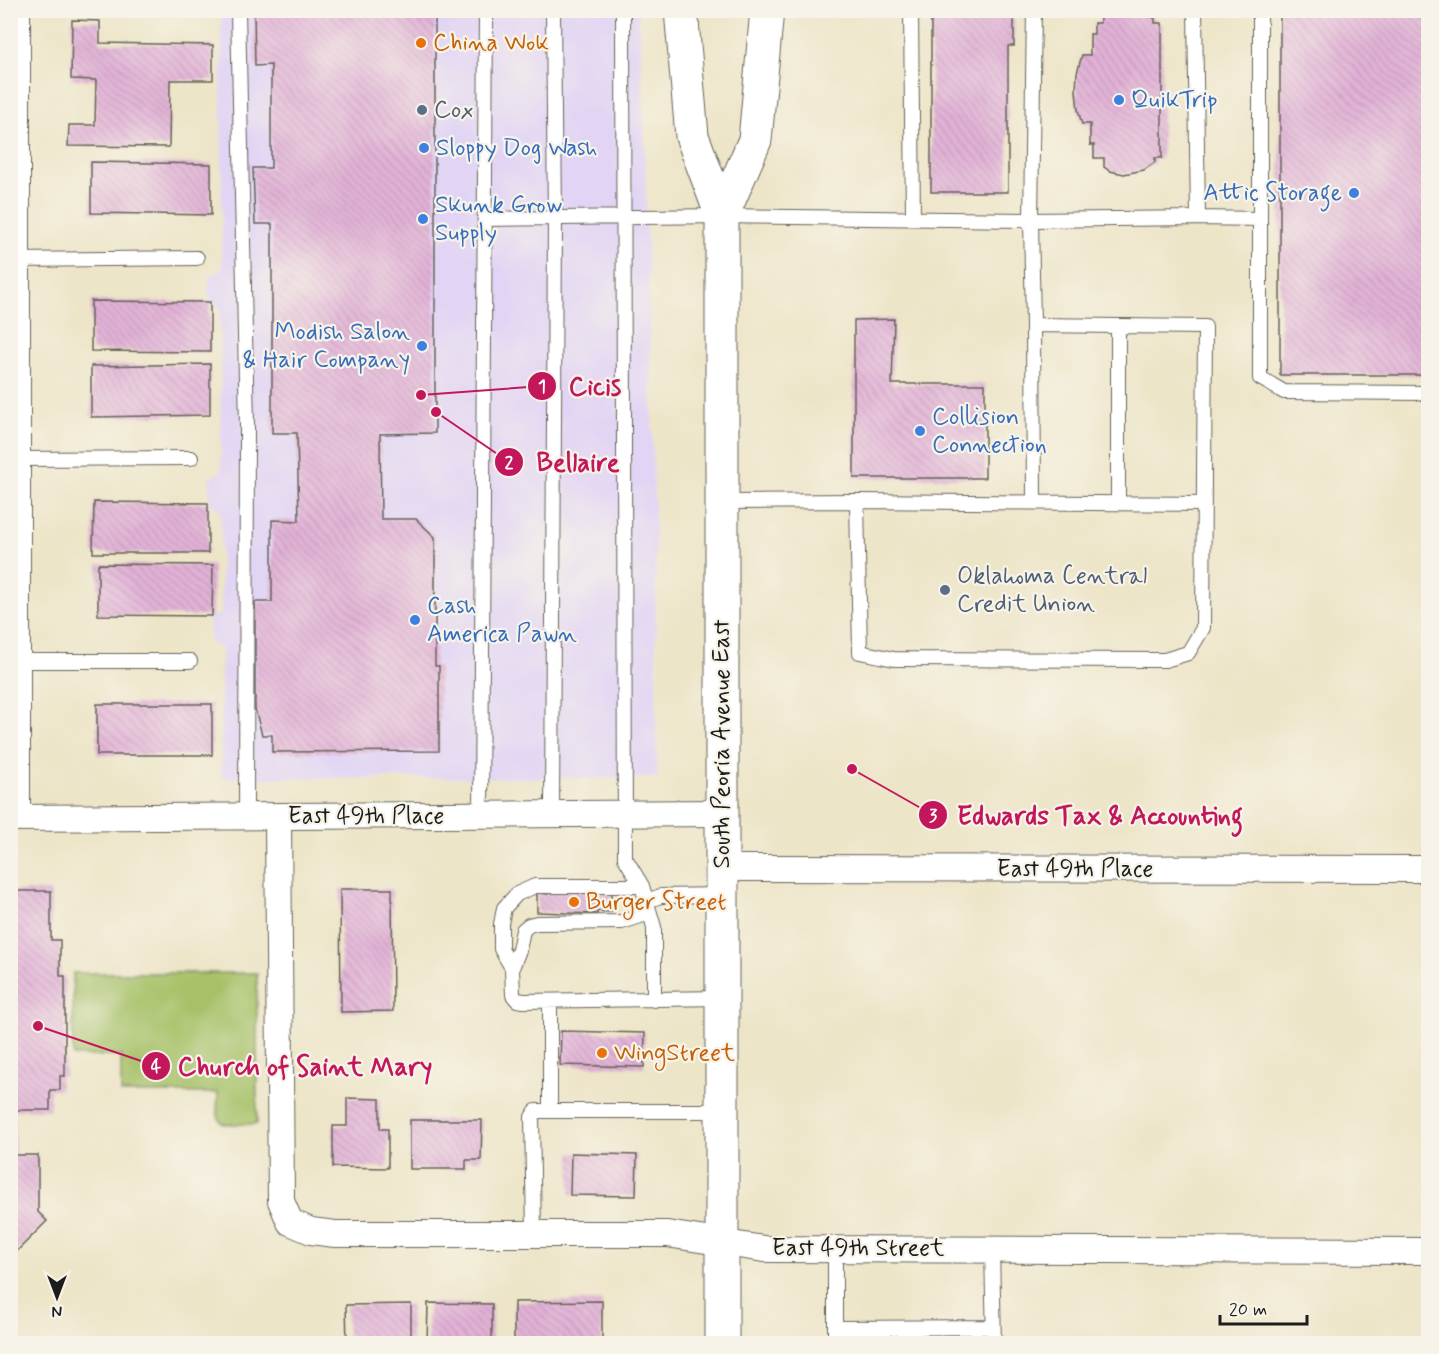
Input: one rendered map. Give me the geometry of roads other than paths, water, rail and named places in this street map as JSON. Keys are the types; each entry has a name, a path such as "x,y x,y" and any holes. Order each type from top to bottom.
{"main road":[{"name":"South Peoria Avenue East","path":"681,10 692,136 722,216 722,1344"},
{"name":"South Peoria Avenue East","path":"722,216 755,140 767,10"}],"street":[{"path":"14,818 17,661 17,260 14,104 17,10"},
{"name":"East 49th Place","path":"14,818 722,813"},
{"name":"East 49th Street","path":"278,817 279,1179 281,1201 290,1222 310,1231 335,1234 667,1234 764,1249 1428,1251"},
{"name":"East 49th Place","path":"722,882 1428,869"}],"lane":[{"path":"238,10 247,426 246,817"},
{"path":"481,815 486,10"},
{"path":"552,815 555,219 553,10"},
{"path":"623,10 625,858 642,886 654,927 654,1000"},
{"path":"911,10 913,218"},
{"path":"1034,10 1031,220 1034,502"},
{"path":"1195,10 1198,218"},
{"path":"1260,10 1260,378 1284,392 1428,393"},
{"path":"485,219 722,216 1031,220 1260,219"},
{"path":"17,260 197,258"},
{"path":"857,501 860,652 894,659 1165,660 1188,653 1203,628 1205,327 1032,325"},
{"path":"1118,327 1118,503"},
{"path":"16,459 191,458"},
{"path":"722,502 1204,504"},
{"path":"17,661 190,661"},
{"path":"722,882 661,896 648,907 622,922 537,923 529,926 523,930 512,968 513,995 517,1000 722,998"},
{"path":"512,968 501,949 501,924 504,908 517,894 535,886 642,886"},
{"path":"549,1001 550,1111"},
{"path":"534,1234 532,1117 536,1111 722,1111"},
{"path":"835,1248 835,1344"},
{"path":"992,1248 994,1344"},
{"path":"835,1328 993,1327"},
{"path":"914,1328 914,1344"}],"place":[{"name":"China Wok","path":"421,43"},
{"name":"QuikTrip","path":"1119,100"},
{"name":"Cox","path":"422,110"},
{"name":"Sloppy Dog Wash","path":"424,148"},
{"name":"Attic Storage","path":"1354,193"},
{"name":"Skunk Grow Supply","path":"423,219"},
{"name":"Modish Salon & Hair Company","path":"422,346"},
{"name":"Cicis","path":"421,395"},
{"name":"Bellaire","path":"436,412"},
{"name":"Collision Connection","path":"920,431"},
{"name":"Oklahoma Central Credit Union","path":"945,590"},
{"name":"Cash America Pawn","path":"415,620"},
{"name":"Edwards Tax & Accounting","path":"852,769"},
{"name":"Burger Street","path":"574,902"},
{"name":"Church of Saint Mary","path":"38,1026"},
{"name":"WingStreet","path":"602,1053"}]}
